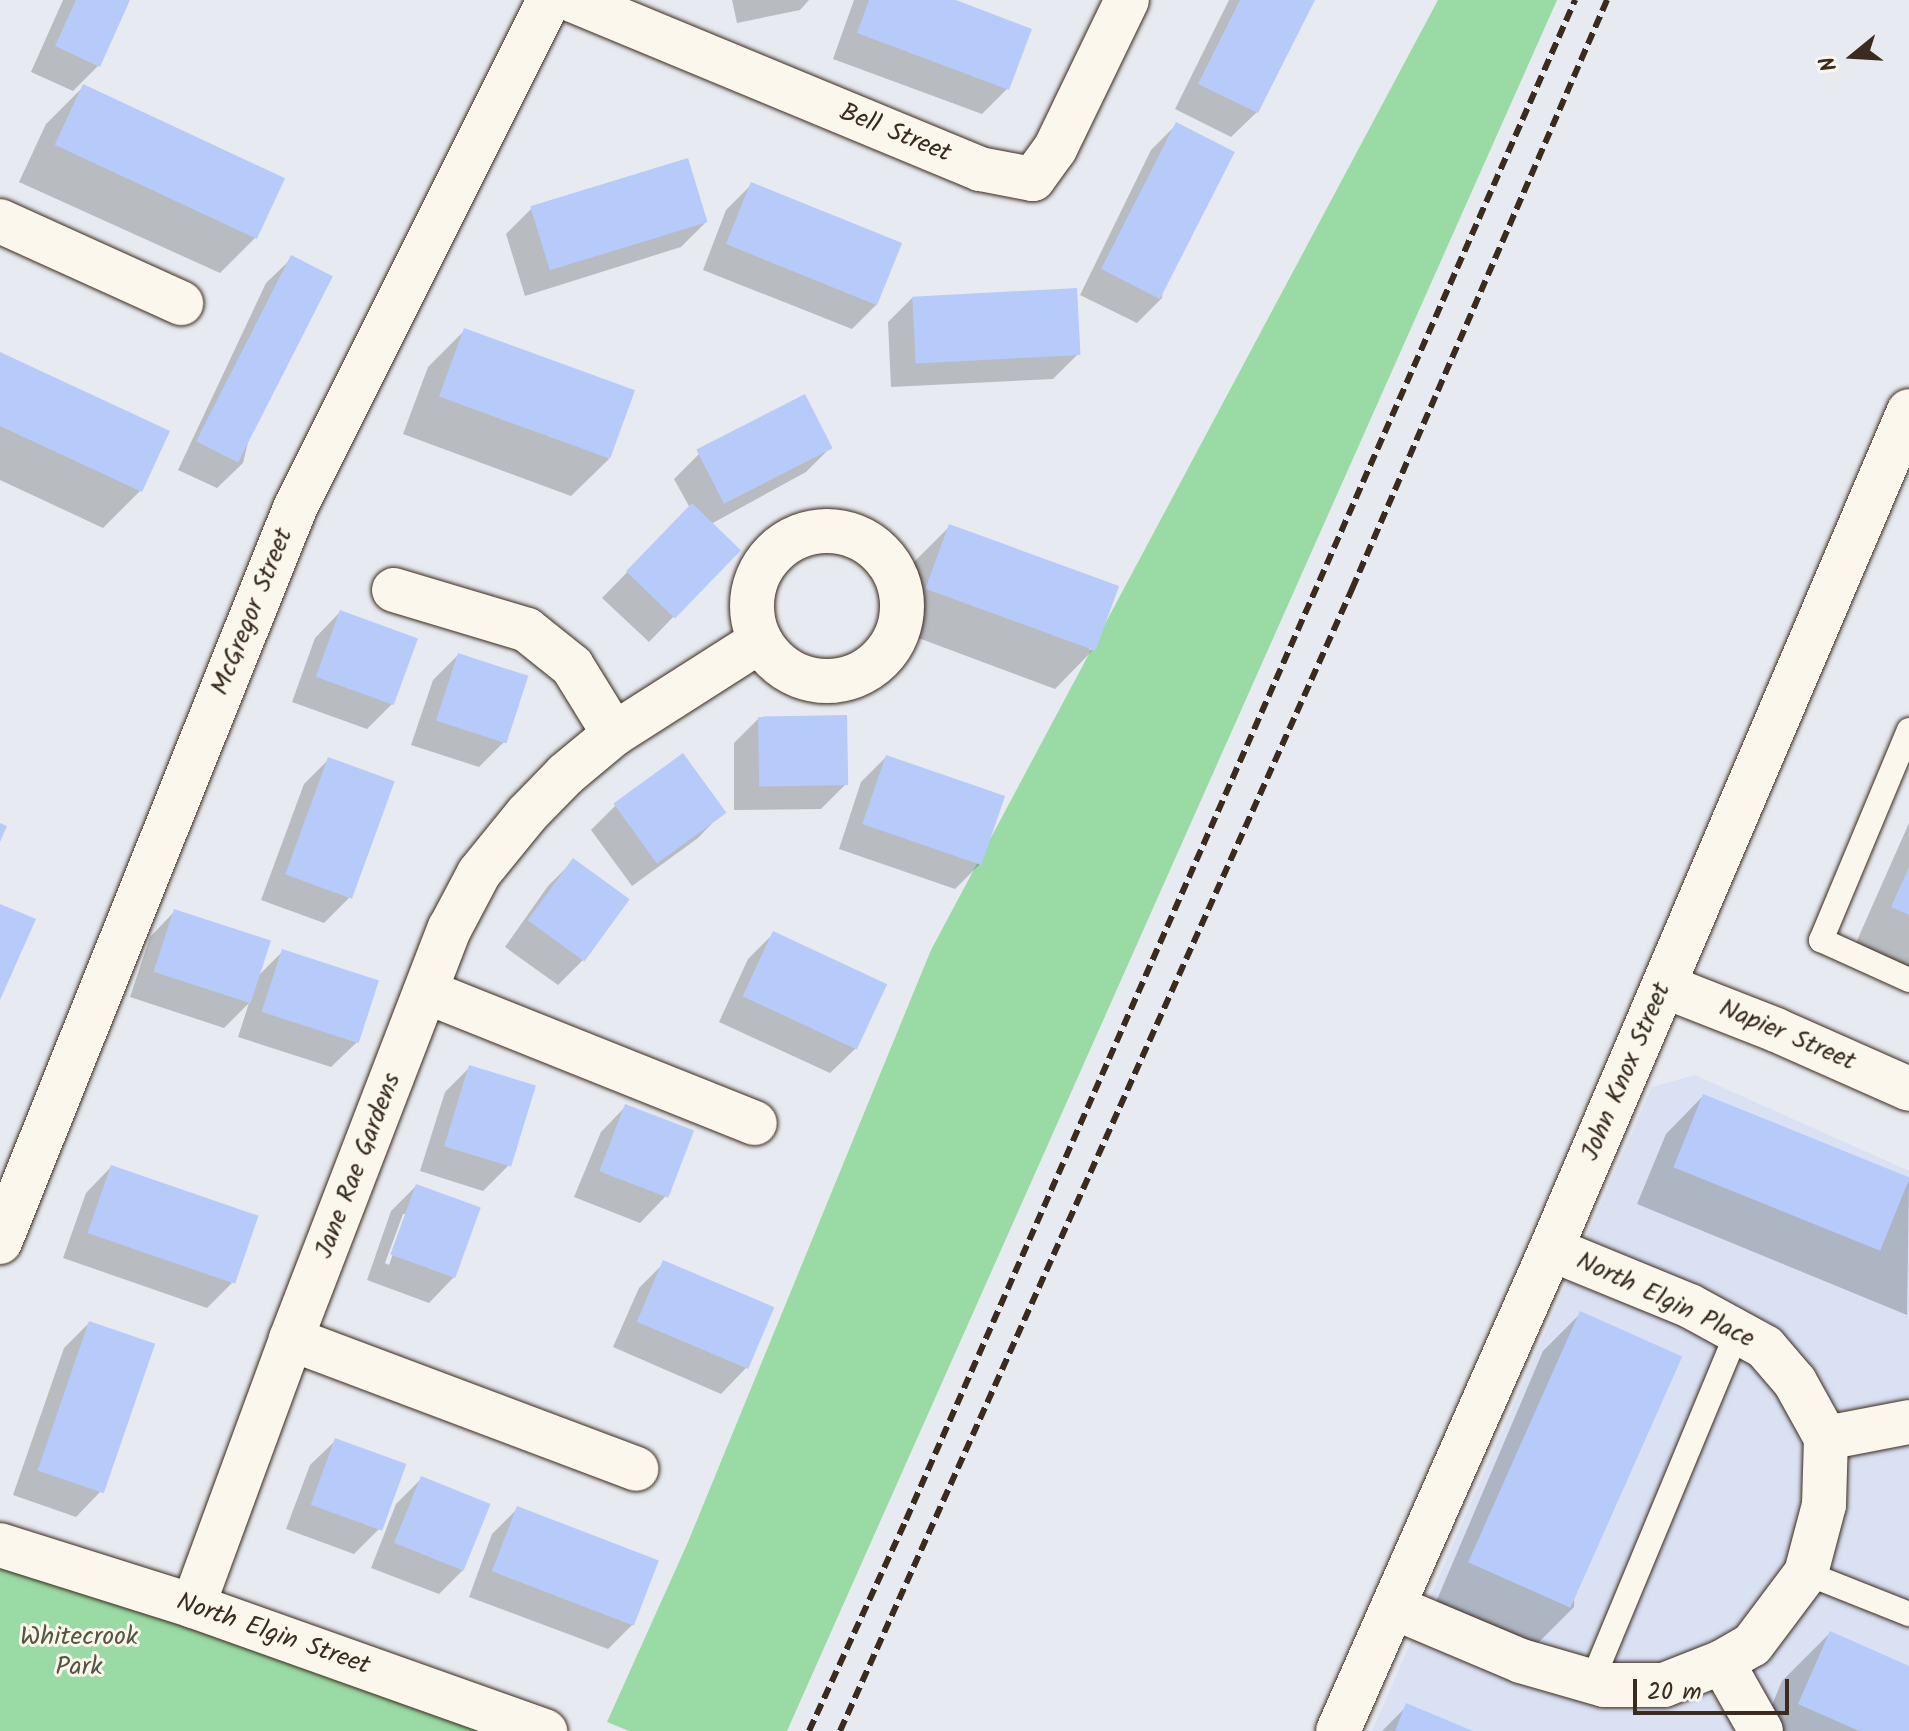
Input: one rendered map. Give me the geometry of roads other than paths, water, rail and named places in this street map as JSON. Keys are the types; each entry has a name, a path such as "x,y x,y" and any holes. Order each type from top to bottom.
{"street":[{"name":"McGregor Street","path":"0,1242 295,508 549,0"},
{"name":"Bell Street","path":"572,0 980,169 1033,179 1055,149 1127,0"},
{"path":"0,221 181,303"},
{"name":"John Knox Street","path":"1338,1731 1551,1249 1909,411"},
{"path":"394,590 527,630 572,666 614,734"},
{"name":"Jane Rae Gardens","path":"193,1606 291,1339 450,928 479,873 546,794 614,734 760,641"},
{"name":"Napier Street","path":"1664,986 1776,1030 1909,1089"},
{"path":"427,992 755,1123"},
{"name":"North Elgin Place","path":"1551,1249 1690,1306 1765,1347 1795,1382 1826,1438"},
{"path":"291,1339 636,1469"},
{"path":"1393,1607 1521,1661 1604,1685 1664,1685 1722,1662 1752,1645 1806,1573 1824,1505 1826,1438 1909,1422"},
{"name":"North Elgin Street","path":"0,1545 193,1606 545,1731"},
{"path":"1722,1662 1761,1731"}],"lane":[{"path":"1909,730 1821,940 1909,980"},
{"path":"1592,1681 1737,1332"},
{"path":"1806,1573 1909,1614"}],"railway":[{"path":"809,1731 906,1520 1575,0"},
{"path":"840,1731 1352,589 1607,0"}],"park label":[{"name":"Whitecrook Park","path":"79,1653"}]}
